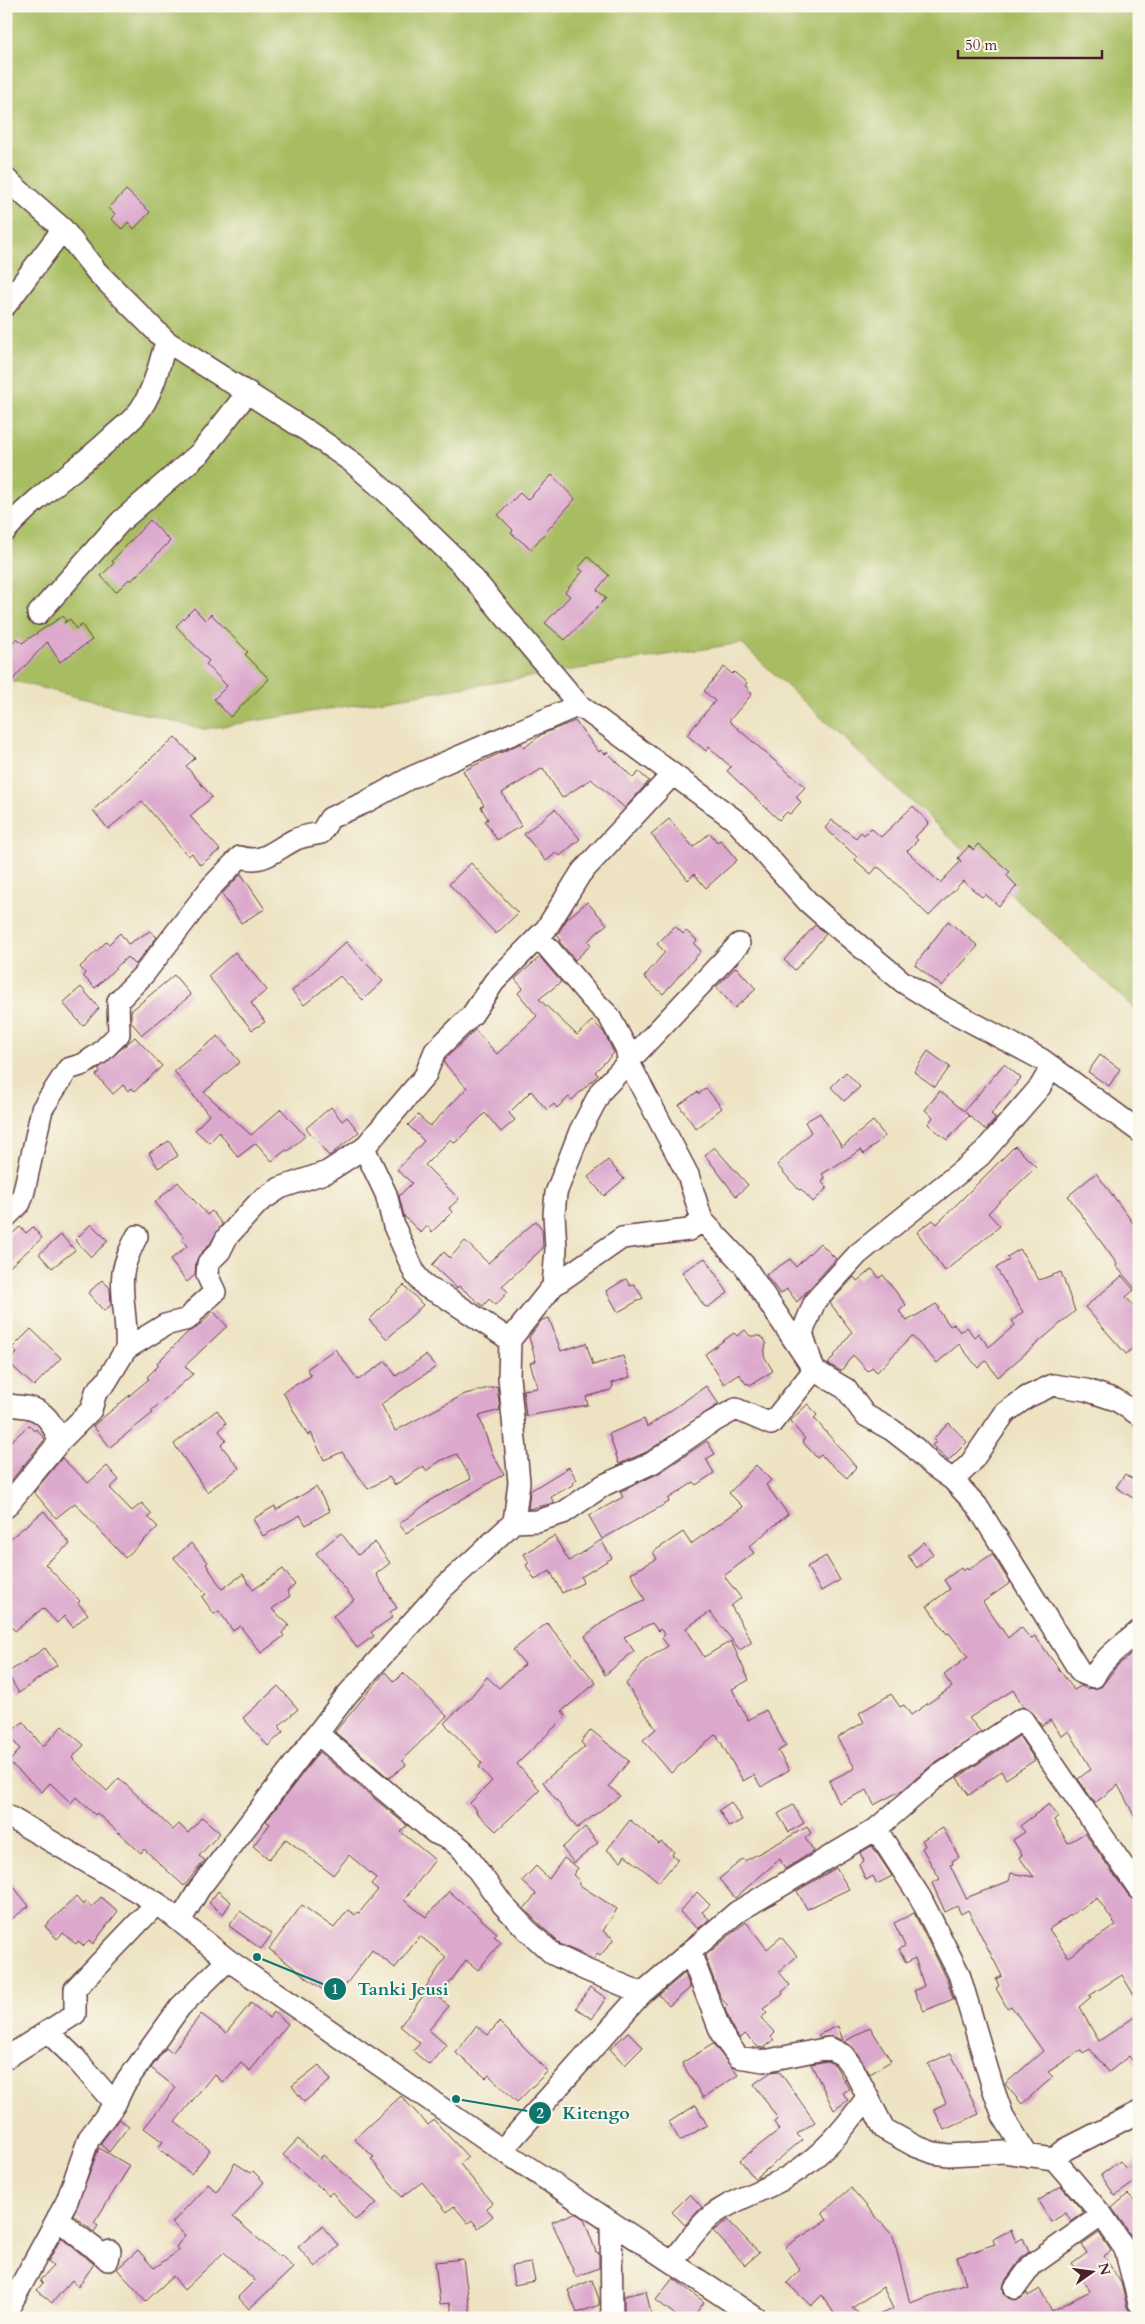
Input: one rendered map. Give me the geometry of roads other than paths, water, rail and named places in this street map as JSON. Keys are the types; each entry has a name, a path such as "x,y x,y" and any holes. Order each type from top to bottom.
{"street":[{"path":"6,179 63,229 97,272 166,341 248,392 352,462 392,497 463,566 579,705 672,775 736,820 808,902 903,982 945,1008 1041,1059 1139,1131"},
{"path":"6,284 63,229"},
{"path":"6,305 63,229"},
{"path":"6,530 18,517 95,454 136,415 145,401 156,375 166,341"},
{"path":"38,614 121,521 201,452 248,392"},
{"path":"6,1217 20,1202 24,1191 42,1109 68,1069 84,1064 100,1053 119,1034 118,1001 144,974 212,886 240,857 251,860 262,859 296,838 321,833 330,818 364,803 412,777 579,705"},
{"path":"6,1507 60,1441 91,1410 96,1392 106,1382 126,1349 165,1325 188,1319 215,1292 207,1275 208,1263 220,1251 228,1237 258,1202 280,1188 327,1172 364,1148 425,1076 435,1051 472,1015 494,982 539,937 581,874 672,775"},
{"path":"539,937 591,998 609,1016 626,1048 629,1063 688,1176 702,1220 744,1265 814,1370 846,1389 865,1415 892,1430 953,1480 977,1506 1081,1673 1094,1677 1103,1662 1139,1631"},
{"path":"552,1286 556,1249 554,1214 556,1193 580,1131 601,1091 739,944"},
{"path":"814,1370 802,1333 815,1301 858,1254 980,1156 1040,1087 1051,1068"},
{"path":"364,1148 386,1194 394,1226 416,1274 426,1287 444,1296 510,1340"},
{"path":"180,1921 199,1889 346,1696 443,1588 514,1522 519,1482 509,1377 510,1340 552,1286 622,1238 690,1230 702,1220"},
{"path":"126,1349 127,1330 123,1274 128,1255 137,1236"},
{"path":"514,1522 537,1521 563,1513 604,1485 652,1463 708,1425 736,1409 771,1424 814,1370"},
{"path":"953,1480 970,1464 1005,1413 1027,1397 1054,1384 1086,1390 1116,1400 1139,1415"},
{"path":"6,1404 35,1408 45,1414 52,1422 60,1441"},
{"path":"502,2150 642,1993 737,1912 876,1829 940,1774 1022,1719 1139,1888"},
{"path":"318,1734 435,1833 451,1840 462,1850 502,1905 553,1954 642,1993"},
{"path":"6,1815 157,1903 228,1960 502,2150 756,2318"},
{"path":"876,1829 920,1897 959,1974 1003,2116 1028,2156"},
{"path":"6,2058 75,2014 75,1989 157,1903"},
{"path":"690,1952 722,2036 738,2057 764,2061 829,2048 843,2055 853,2068 866,2098 884,2129 916,2146 934,2153 949,2155 1004,2152 1054,2159 1102,2215 1126,2249 1139,2303"},
{"path":"6,2313 67,2201 89,2138 115,2104 124,2085 180,2007 228,1960"},
{"path":"48,2032 75,2058 115,2104"},
{"path":"672,2262 710,2217 731,2203 788,2176 821,2153 845,2127 866,2098"},
{"path":"1054,2159 1066,2148 1139,2112"},
{"path":"1015,2288 1032,2265 1102,2215"},
{"path":"58,2216 65,2226 82,2240 96,2248 108,2260 110,2251"},
{"path":"611,2222 612,2318"}],"place":[{"name":"Tanki Jeusi","path":"257,1957"},
{"name":"Kitengo","path":"456,2099"}]}
